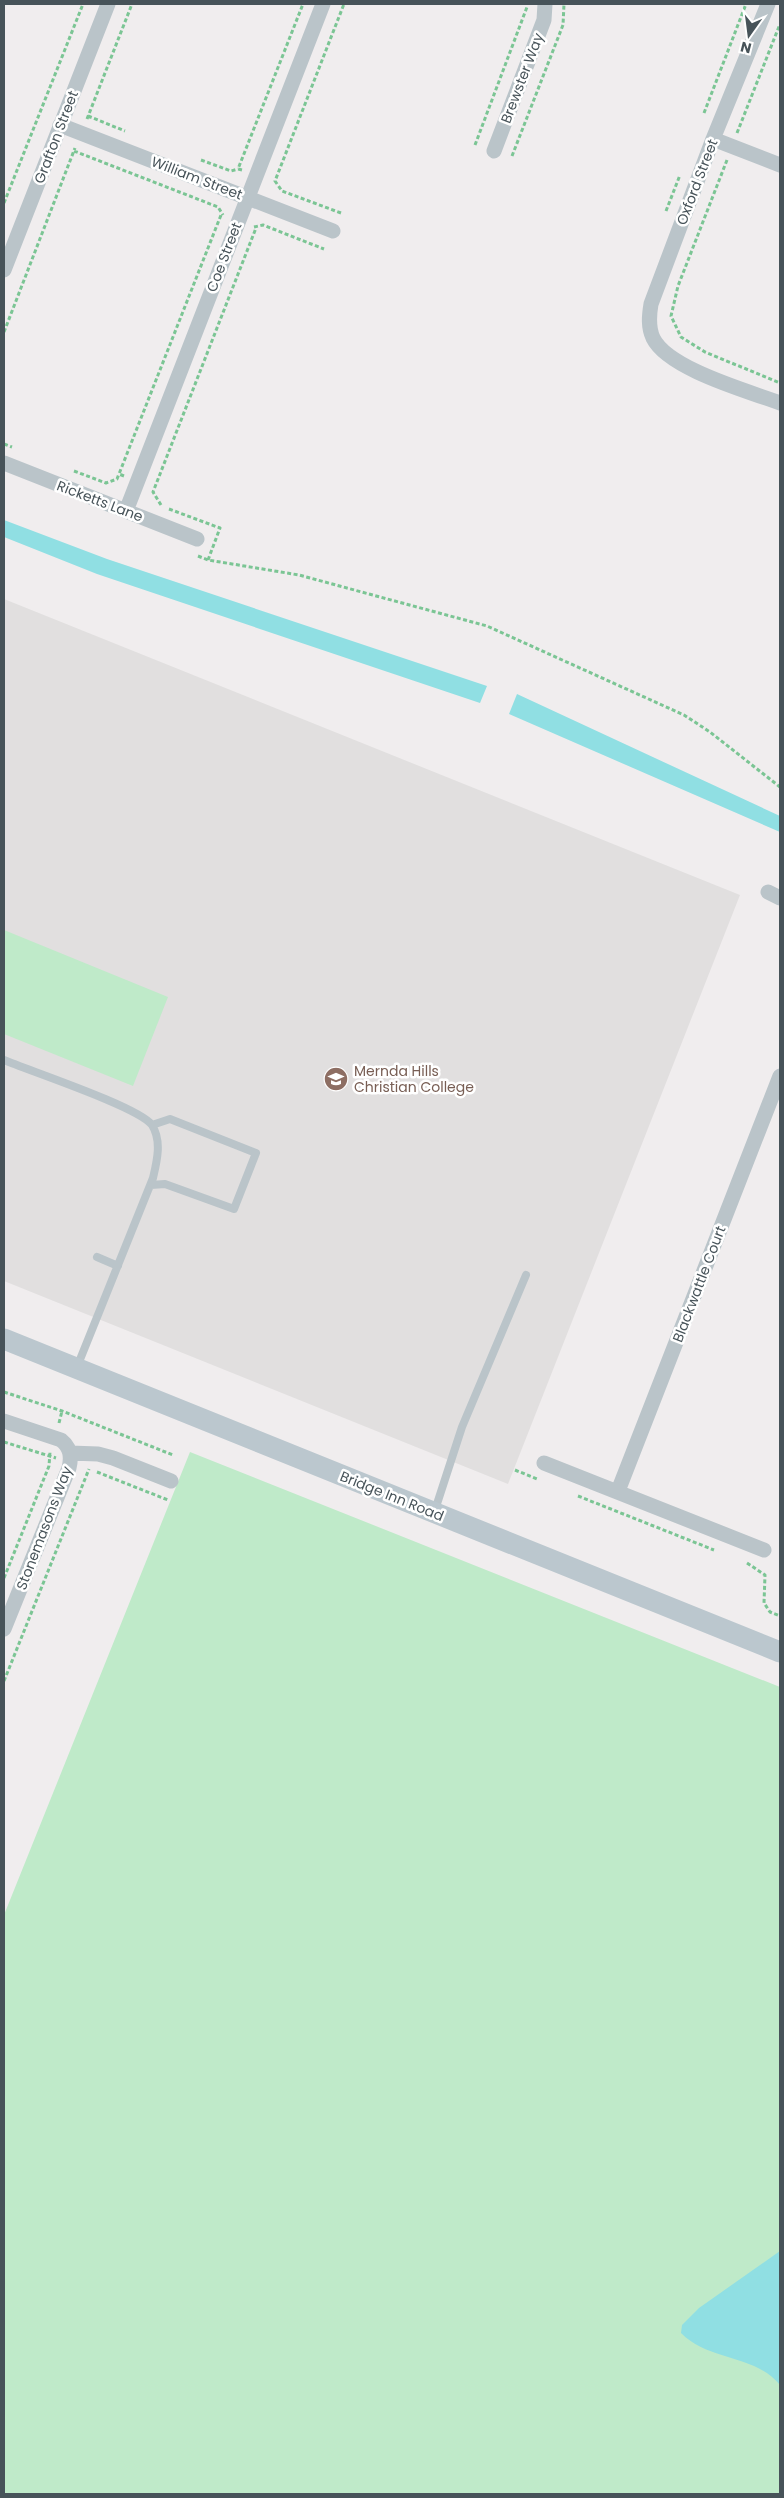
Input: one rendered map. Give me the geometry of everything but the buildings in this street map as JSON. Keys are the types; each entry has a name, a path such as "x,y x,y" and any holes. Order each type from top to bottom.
{"main road":[{"name":"Bridge Inn Road","path":"4,1338 780,1652"}],"street":[{"name":"Grafton Street","path":"4,270 108,4"},
{"name":"Coe Street","path":"126,511 323,4"},
{"name":"Brewster Way","path":"494,151 544,20 545,4"},
{"name":"Oxford Street","path":"767,5 713,139 651,304 649,327 654,340 667,355 695,371 780,403"},
{"name":"William Street","path":"60,125 333,231"},
{"path":"713,139 780,165"},
{"name":"Ricketts Lane","path":"4,463 126,511 195,546"},
{"name":"Blackwattle Court","path":"618,1492 780,1076"},
{"path":"4,1421 55,1438 66,1444 70,1453 98,1454 113,1458 171,1480"},
{"name":"Stonemasons Way","path":"4,1629 69,1468 70,1453"},
{"path":"544,1463 764,1550"}],"lane":[{"path":"4,1060 131,1109 152,1125 159,1150 151,1185 77,1368"},
{"path":"151,1185 165,1184 234,1209 256,1153 170,1118 152,1125"},
{"path":"97,1258 118,1266"},
{"path":"434,1513 462,1427 526,1275"}],"path":[{"path":"4,203 83,4"},
{"path":"4,332 132,4"},
{"path":"341,213 282,190 274,181 344,4"},
{"path":"475,145 529,4"},
{"path":"511,157 562,25 564,4"},
{"path":"702,119 746,4"},
{"path":"780,24 678,286 671,316 681,336 705,352 780,383"},
{"path":"88,116 132,134"},
{"path":"74,151 218,207 220,215 256,228 263,225 324,249"},
{"path":"195,158 231,171 238,168"},
{"path":"666,211 682,171"},
{"path":"208,560 220,528 159,505 153,492 256,228"},
{"path":"4,444 13,447"},
{"path":"69,469 106,483 117,479 119,474"},
{"path":"195,546 208,560 298,574 487,626 684,715 710,732 780,787"},
{"path":"4,1392 62,1411 173,1455"},
{"path":"4,1578 49,1466 48,1456 62,1411"},
{"path":"4,1681 89,1469"},
{"path":"515,1470 541,1481"},
{"path":"576,1495 722,1553"},
{"path":"740,1560 765,1575 764,1603 770,1612 780,1616"}],"shaded area":[{"name":"Mernda Hills Christian College","path":"4,599 740,895 508,1484 4,1281"}],"green space":[{"path":"4,930 168,997 133,1086 4,1034"},
{"path":"190,1452 780,1687 780,2494 4,2494 4,1915"}],"water":[{"path":"4,520 107,559 487,686 480,703 97,574 4,537"},
{"path":"517,694 780,816 780,832 509,714"},
{"path":"780,2251 780,2385 770,2375 758,2368 705,2349 681,2333 682,2325 699,2308"}],"place":[{"name":"Mernda Hills Christian College","path":"336,1079"}]}
